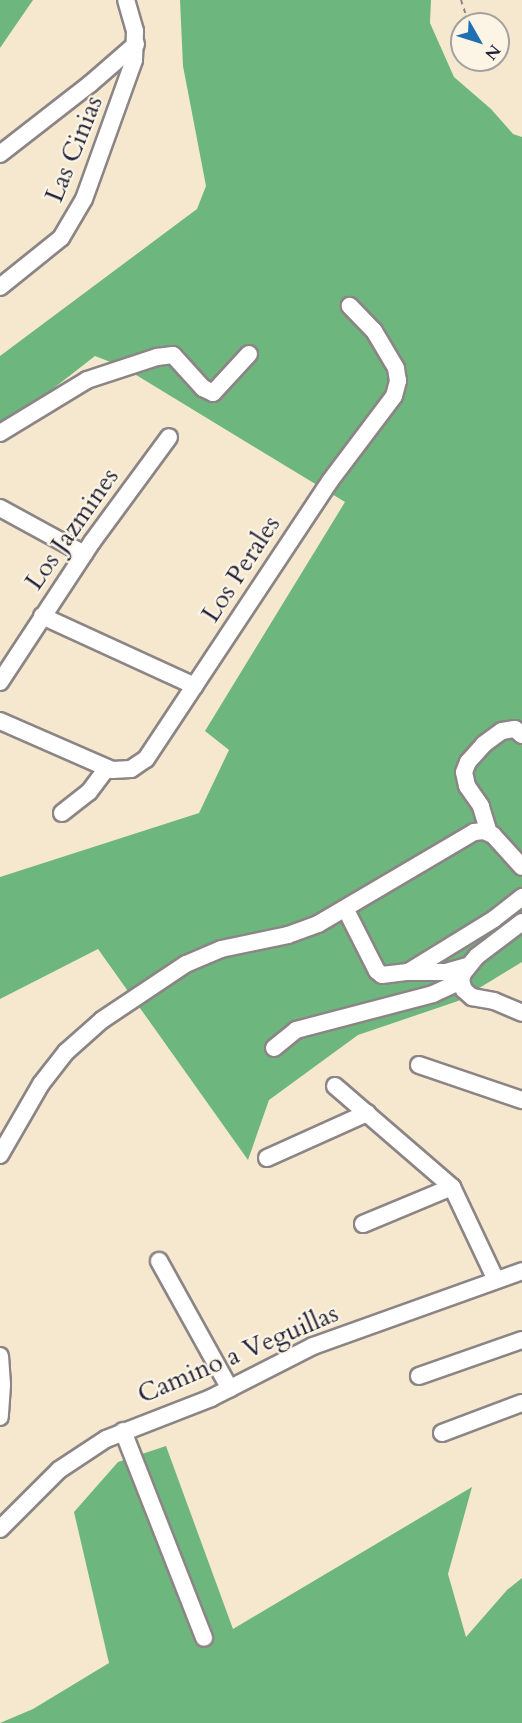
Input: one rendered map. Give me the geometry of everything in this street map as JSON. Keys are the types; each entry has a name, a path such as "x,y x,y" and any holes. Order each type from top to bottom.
{"street":[{"name":"Las Cinias","path":"0,286 51,248 78,214 132,70 136,44 133,21 126,0"},
{"path":"0,154 90,84 136,44"},
{"name":"Los Perales","path":"106,768 119,771 131,769 142,763 154,750 330,481 394,396 398,381 396,368 374,331 350,306"},
{"path":"0,433 87,381 157,357 173,355 204,388 213,393 249,354"},
{"name":"Los Jazmines","path":"0,682 84,554 169,437"},
{"path":"0,508 84,554"},
{"path":"42,616 195,686"},
{"path":"0,721 106,768 89,792 62,813"},
{"path":"522,735 515,729 502,731 476,753 464,772 467,786 481,806 489,832 522,867"},
{"path":"0,1155 28,1104 52,1067 77,1040 173,971 221,949 306,929 346,910 470,834 479,831 489,832"},
{"path":"408,972 494,919 522,897"},
{"path":"346,910 377,971 382,975 408,972 464,974"},
{"path":"274,1048 296,1030 433,994 464,974 486,949 522,922"},
{"path":"464,974 464,990 472,996 494,1001 522,1013"},
{"path":"419,1065 522,1100"},
{"path":"335,1086 452,1188 496,1280"},
{"path":"267,1158 367,1113"},
{"path":"363,1224 452,1188"},
{"path":"159,1262 230,1389"},
{"name":"Camino a Veguillas","path":"0,1529 59,1470 90,1448 123,1431 230,1389 304,1350 522,1271"},
{"path":"419,1376 522,1340"},
{"path":"0,1356 2,1385 0,1418"},
{"path":"442,1433 522,1404"},
{"path":"123,1431 204,1638"}],"green space":[{"path":"0,0 33,0 0,48"},
{"path":"180,0 431,0 430,23 450,72 491,109 513,134 522,137 522,962 458,1001 358,1035 269,1100 248,1160 98,949 0,999 0,877 199,813 229,750 205,731 345,502 123,367 95,356 0,430 0,356 197,209 206,186 183,66"},
{"path":"166,1446 233,1629 472,1487 448,1574 466,1637 507,1590 522,1578 522,1723 0,1723 33,1709 109,1663 74,1512 118,1462"}]}
